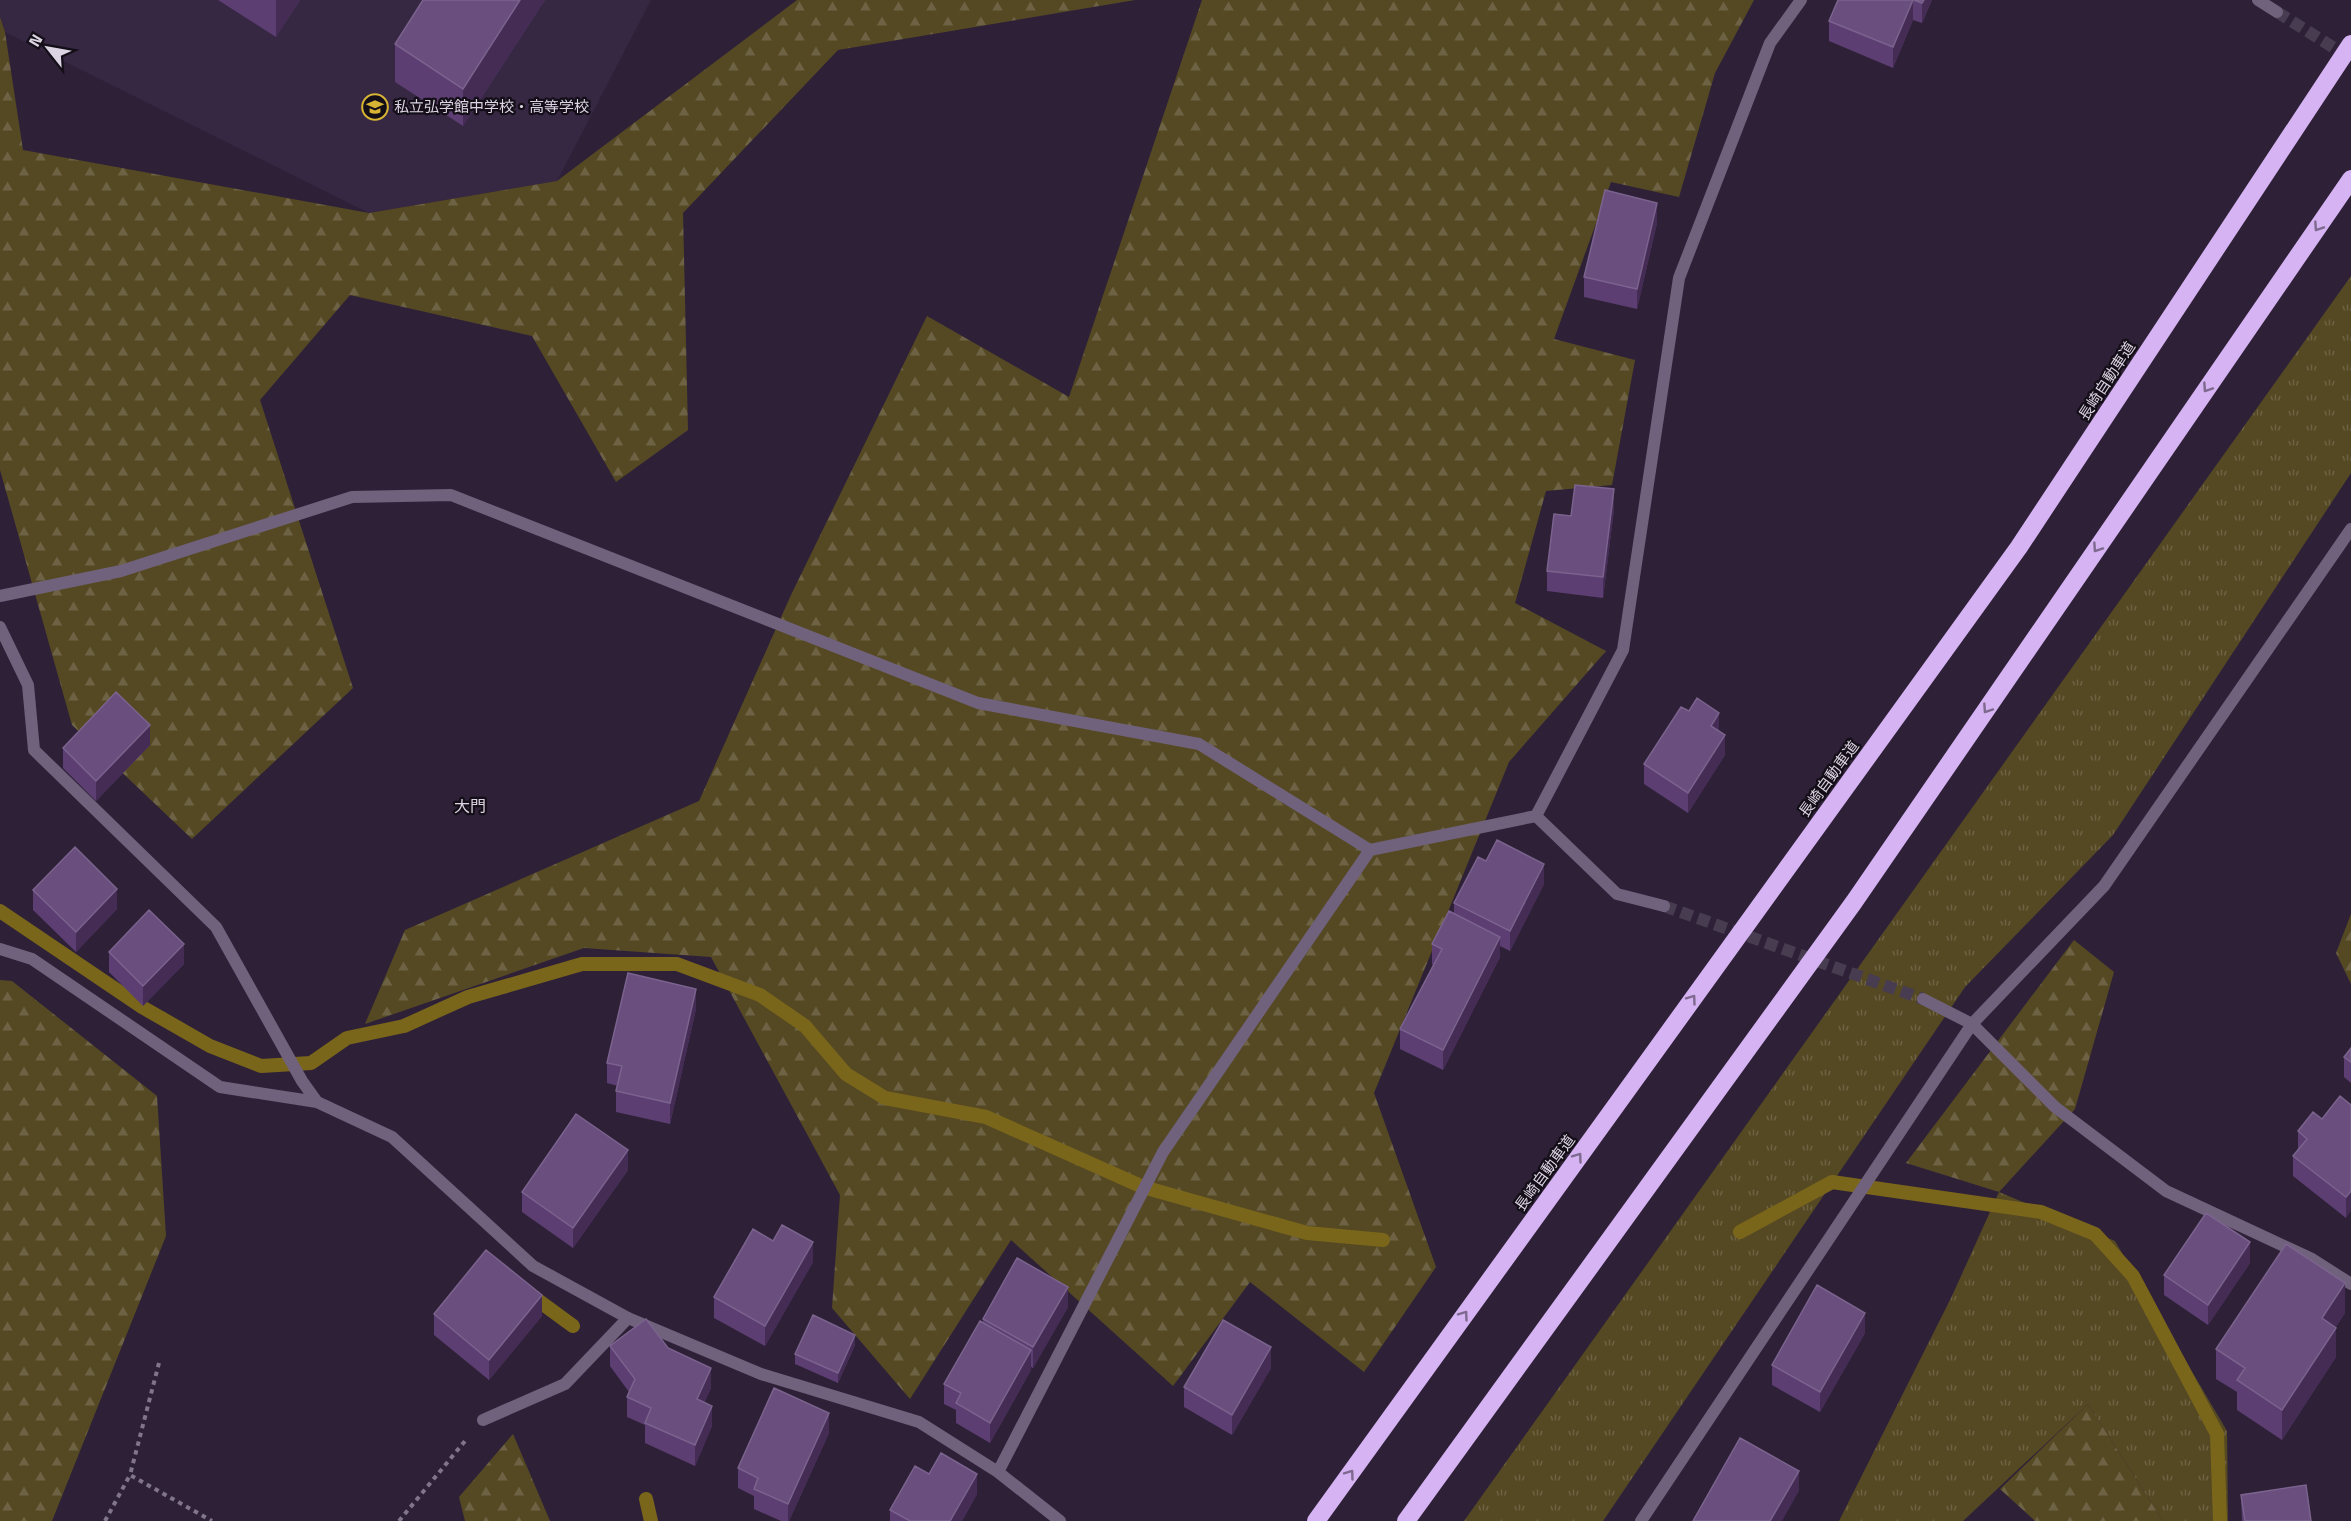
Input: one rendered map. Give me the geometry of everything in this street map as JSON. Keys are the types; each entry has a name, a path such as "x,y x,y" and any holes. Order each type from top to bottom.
{"highway":[{"name":"長崎自動車道","path":"1316,1521 2019,547 2351,44"},
{"path":"1406,1521 1854,902 2351,179"}],"street":[{"path":"1536,816 1623,650 1679,278 1770,43 1801,0"},
{"path":"2258,0 2277,12"},
{"path":"0,596 121,571 352,497 451,495 978,703 1199,744 1370,850 1536,816"},
{"path":"1641,1521 1972,1024 2104,886 2351,529"},
{"path":"0,627 28,685 34,750 216,927 302,1081 317,1102"},
{"path":"1536,816 1617,894 1664,906"},
{"path":"998,1472 1163,1152 1370,850"},
{"path":"0,949 32,960 220,1087 317,1102 392,1137 534,1266 628,1318 761,1374 919,1422 998,1472 1060,1521"},
{"path":"1923,999 1972,1024 2055,1107 2166,1191 2312,1259 2351,1284"},
{"path":"483,1420 565,1384 628,1318"}],"path":[{"path":"105,1521 130,1475 159,1363"},
{"path":"399,1521 483,1420"},
{"path":"130,1475 212,1521"}],"shaded area":[{"name":"私立弘学館中学校・高等学校","path":"0,0 651,0 557,181 369,213 5,32 0,17"}],"green space":[{"path":"797,0 1135,0 838,50 683,213 688,430 616,482 532,336 350,295 260,400 353,688 192,839 72,725 0,470 0,17 5,32 23,150 369,213 557,181"},
{"path":"1202,0 1754,0 1715,73 1679,197 1611,182 1554,339 1635,360 1612,485 1546,491 1515,603 1606,651 1509,762 1374,1093 1436,1267 1364,1372 1250,1282 1173,1386 1011,1240 910,1399 832,1308 840,1195 711,957 584,948 365,1024 405,930 699,801 791,595 927,316 1069,397"},
{"path":"2351,276 2351,473 2113,835 1965,987 1603,1521 1464,1521"},
{"path":"2351,914 2351,984 2336,953"},
{"path":"2074,940 2114,972 2075,1109 1999,1192 1906,1163"},
{"path":"0,980 12,981 157,1096 166,1236 52,1521 0,1521"},
{"path":"1999,1192 2115,1241 2227,1431 2228,1521 2163,1521 2088,1404 1963,1521 1839,1521 1952,1296"},
{"path":"2088,1404 2163,1521 2035,1521 2000,1489"},
{"path":"513,1434 550,1521 465,1521 459,1497"}],"building":[{"path":"423,0 520,0 463,89 395,44"},
{"path":"1838,0 1913,0 1893,47 1829,21"},
{"path":"1605,190 1657,203 1637,289 1584,277"},
{"path":"1575,485 1614,489 1603,577 1547,571 1554,514 1571,516"},
{"path":"116,692 150,725 96,781 63,748"},
{"path":"1697,698 1719,713 1711,726 1725,735 1688,793 1644,764 1681,707 1689,711"},
{"path":"1497,840 1544,864 1510,931 1454,903 1478,857 1486,861"},
{"path":"75,847 117,889 76,932 33,890"},
{"path":"149,910 184,944 143,986 109,952"},
{"path":"1449,911 1500,937 1443,1050 1400,1029 1442,949 1432,944"},
{"path":"628,973 696,989 670,1103 616,1091 622,1066 607,1063"},
{"path":"2351,1048 2351,1062 2344,1057"},
{"path":"2340,1096 2351,1105 2351,1191 2346,1197 2293,1156 2307,1139 2298,1131 2313,1112 2322,1119"},
{"path":"576,1114 628,1150 573,1228 522,1192"},
{"path":"2206,1213 2250,1242 2208,1305 2164,1275"},
{"path":"782,1225 813,1242 765,1326 714,1297 753,1229 773,1241"},
{"path":"2286,1244 2345,1283 2322,1318 2336,1328 2282,1410 2237,1380 2245,1368 2216,1349"},
{"path":"486,1250 542,1295 489,1360 434,1314"},
{"path":"1017,1258 1068,1287 1033,1347 983,1319"},
{"path":"1817,1285 1865,1313 1820,1392 1772,1365"},
{"path":"813,1315 855,1335 838,1373 795,1354"},
{"path":"646,1319 668,1348 711,1368 697,1399 712,1406 695,1445 645,1423 651,1408 627,1397 635,1379 610,1346"},
{"path":"1223,1320 1271,1347 1232,1415 1184,1387"},
{"path":"980,1321 1031,1350 990,1423 956,1403 961,1393 944,1384"},
{"path":"774,1388 829,1413 788,1504 754,1489 758,1478 738,1468"},
{"path":"1740,1438 1799,1471 1770,1521 1693,1521"},
{"path":"941,1453 977,1474 950,1521 910,1521 890,1510 915,1466 929,1474"},
{"path":"2306,1485 2311,1521 2245,1521 2241,1495"}],"waterway":[{"path":"0,911 142,1007 210,1046 261,1066 311,1063 347,1038 404,1026 468,997 582,964 677,964 760,995 805,1026 846,1074 885,1098 986,1117 1143,1187 1307,1233 1383,1240"},
{"path":"1740,1232 1832,1182 2041,1212 2095,1234 2133,1276 2217,1434 2220,1521"},
{"path":"528,1293 573,1326"},
{"path":"646,1499 651,1521"}],"tunnel":[{"path":"2277,12 2350,58"},
{"path":"1664,906 1923,999"}],"place":[{"name":"私立弘学館中学校・高等学校","path":"375,107"}],"district":[{"name":"大門","path":"470,806"}]}
